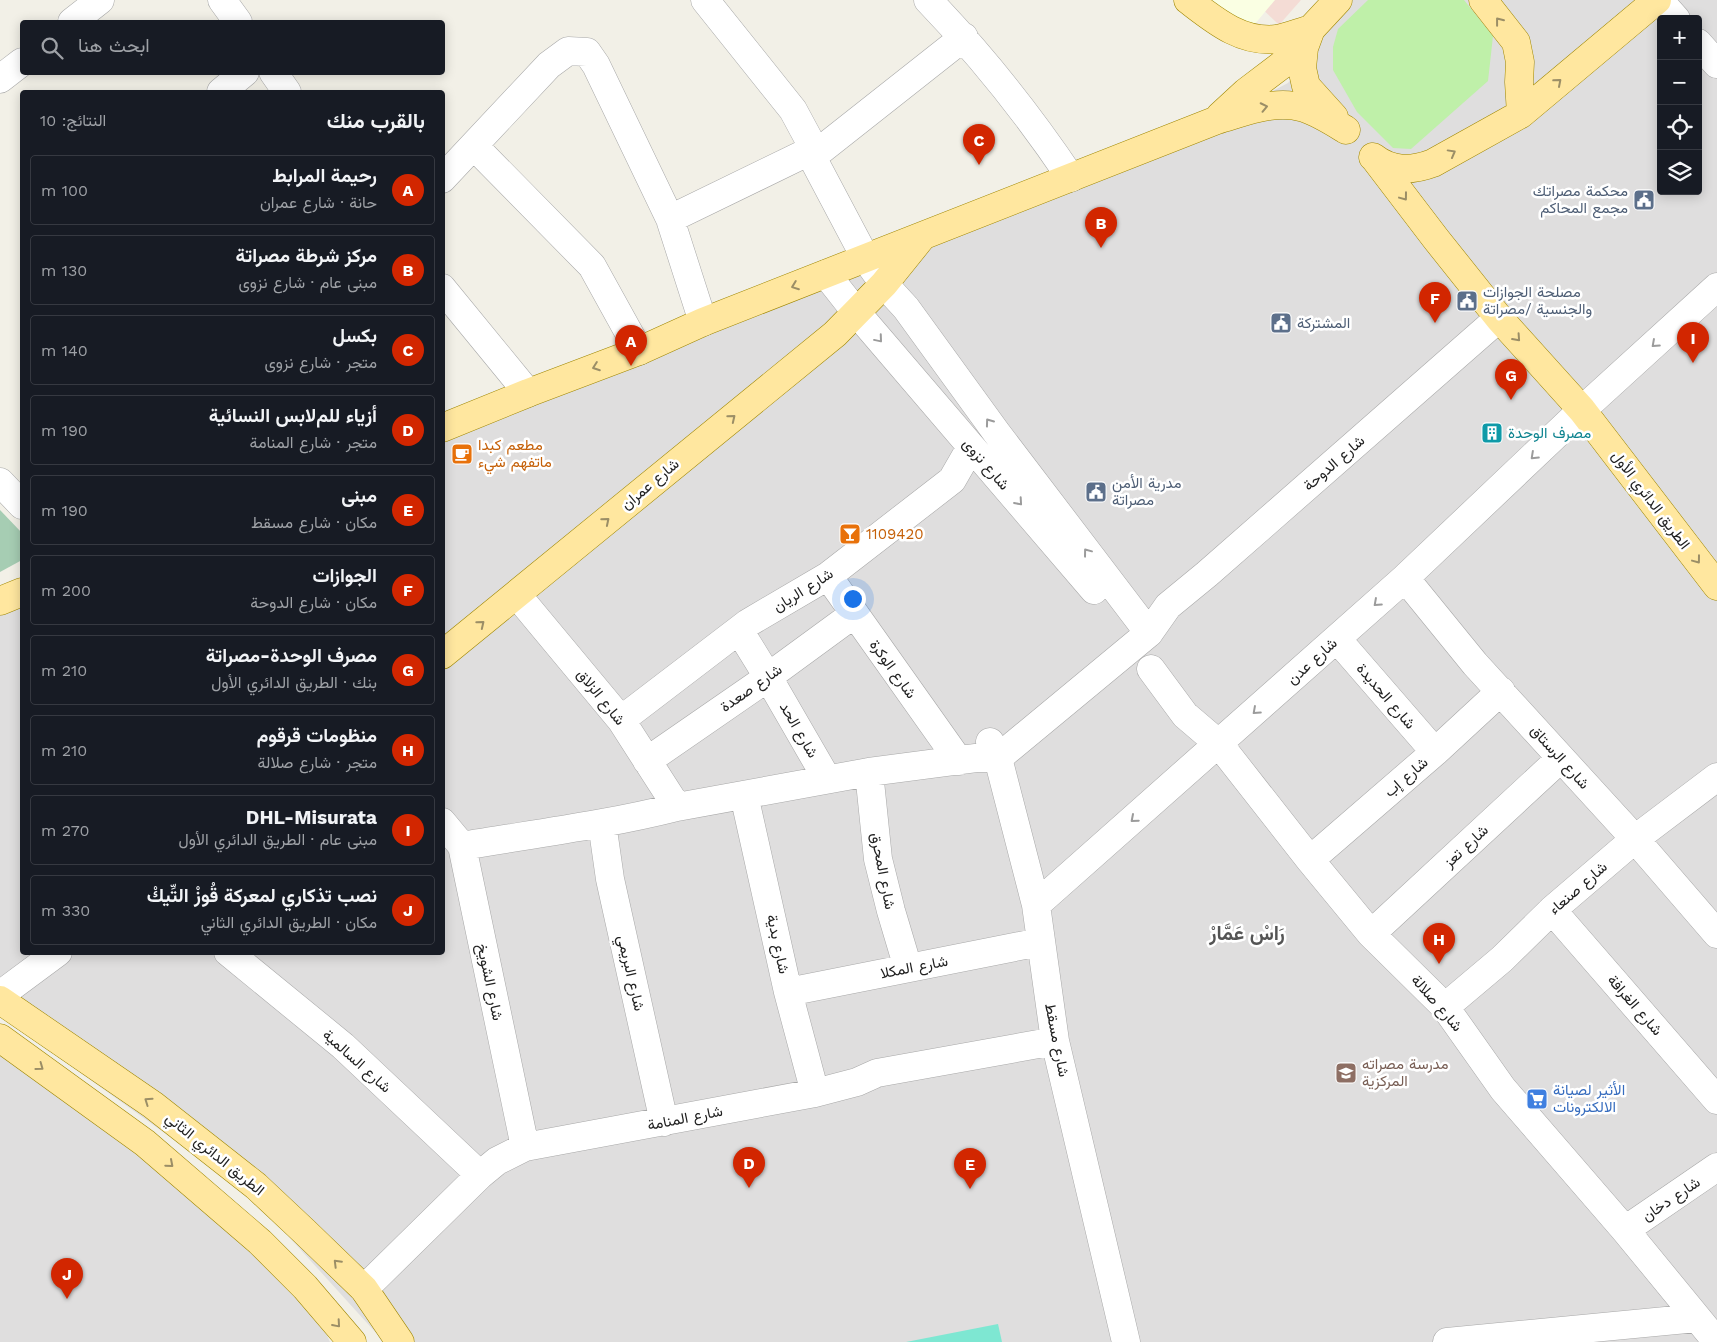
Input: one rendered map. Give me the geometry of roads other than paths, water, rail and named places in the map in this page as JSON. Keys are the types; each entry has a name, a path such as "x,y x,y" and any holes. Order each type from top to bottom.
{"main road":[{"path":"1188,0 1220,25 1239,34 1257,38 1307,39"},
{"path":"1217,120 1307,39 1338,0"},
{"path":"1482,0 1516,42 1520,62 1521,114"},
{"path":"1374,159 1391,167 1405,170 1418,169 1433,163 1521,114 1658,0"},
{"path":"1307,39 1302,68 1306,86 1346,130"},
{"path":"445,427 639,351 703,322 1217,120 1272,105 1289,105 1305,108 1346,130"},
{"name":"الطريق الدائري الأول","path":"1346,130 1374,159 1499,318 1582,410 1717,586"},
{"name":"شارع عمران","path":"445,652 517,595 834,334 884,284 922,237"},
{"path":"0,601 20,593"},
{"name":"الطريق الدائري الثاني","path":"0,1000 153,1105 256,1186 364,1289 400,1342"},
{"path":"0,1038 145,1143 260,1242 305,1286 352,1342"}],"street":[{"path":"75,20 100,0"},
{"path":"222,0 237,20"},
{"name":"شارع نزوى","path":"705,0 793,110 866,259 884,284 906,308 1002,440 1134,635"},
{"path":"928,0 964,37 1021,106 1071,178"},
{"path":"1658,0 1672,15"},
{"path":"670,219 813,153 964,37"},
{"path":"1702,47 1717,64"},
{"path":"445,176 548,65 568,51 587,52 596,65 670,219 703,322"},
{"path":"0,79 20,64"},
{"path":"223,90 241,75"},
{"path":"474,146 592,266 639,351"},
{"name":"شارع نزوى","path":"826,274 971,447 1134,635"},
{"name":"شارع عدن","path":"1036,905 1405,578 1582,410 1717,288"},
{"path":"445,292 528,393"},
{"name":"شارع الدوحة","path":"980,754 1134,635 1207,574 1499,318"},
{"name":"شارع الريان","path":"621,720 748,623 828,576 952,480 971,447"},
{"path":"0,482 20,503"},
{"name":"شارع الوكرة","path":"828,576 854,614 980,754"},
{"name":"شارع الرستاق","path":"1405,578 1475,664 1635,839 1717,934"},
{"name":"شارع الزلاق","path":"517,595 621,720 677,807"},
{"name":"شارع صعدة","path":"647,761 854,614"},
{"name":"شارع الحد","path":"739,630 768,676 827,780"},
{"name":"شارع صلالة","path":"1134,635 1151,669 1185,715 1219,744 1371,934 1444,1007 1503,1088 1625,1230 1717,1342"},
{"name":"شارع الحديدة","path":"1337,639 1435,752"},
{"name":"شارع إب","path":"1310,860 1435,752 1501,691"},
{"path":"462,846 602,823 677,807 980,754"},
{"name":"شارع مسقط","path":"980,754 1036,905 1055,1041 1126,1342"},
{"name":"شارع تعز","path":"1371,934 1561,758"},
{"name":"شارع المحرق","path":"869,772 878,859 890,911 908,968"},
{"name":"شارع صنعاء","path":"1444,1007 1502,958 1552,910 1635,839 1717,777"},
{"name":"شارع بدية","path":"744,795 788,992 815,1093"},
{"name":"شارع البريمي","path":"602,823 610,879 664,1122"},
{"name":"شارع الشويخ","path":"445,826 462,846 525,1147"},
{"name":"شارع الغرافة","path":"1552,910 1717,1100"},
{"name":"شارع المكلا","path":"788,992 1040,942"},
{"path":"0,995 54,955"},
{"name":"شارع السالمية","path":"232,955 342,1046 480,1175"},
{"name":"شارع المنامة","path":"364,1289 480,1175 497,1161 525,1147 815,1093 857,1082 878,1073 1055,1041"},
{"name":"شارع دخان","path":"1625,1230 1717,1167"},
{"path":"1447,1342 1697,1318"}],"place":[{"name":"بكسل","path":"979,165"},
{"name":"محكمة مصراتك مجمع المحاكم","path":"1644,200"},
{"name":"مركز شرطة مصراتة","path":"1101,248"},
{"name":"مصلحة الجوازات والجنسية /مصراتة","path":"1467,301"},
{"name":"المشتركة","path":"1281,323"},
{"name":"الجوازات","path":"1435,323"},
{"name":"DHL-Misurata","path":"1693,363"},
{"name":"رحيمة المرابط","path":"631,366"},
{"name":"مصرف الوحدة-مصراتة","path":"1511,400"},
{"name":"مصرف الوحدة","path":"1492,433"},
{"name":"مطعم كبدا ماتفهم شيء","path":"462,454"},
{"name":"مدرية الأمن مصراتة","path":"1096,492"},
{"name":"1109420","path":"850,534"},
{"name":"منظومات قرقوم","path":"1439,964"},
{"name":"مدرسة مصراته المركزية","path":"1346,1073"},
{"name":"الأثير لصيانة الالكترونات","path":"1537,1099"},
{"name":"أزياء للمﻻبس النسائية","path":"749,1188"},
{"name":"مبنى","path":"970,1189"},
{"name":"نصب تذكاري لمعركة قُوزْ التِّيكْ","path":"67,1299"}],"district":[{"name":"رَاسْ عَمَّارْ","path":"1247,933"}]}
